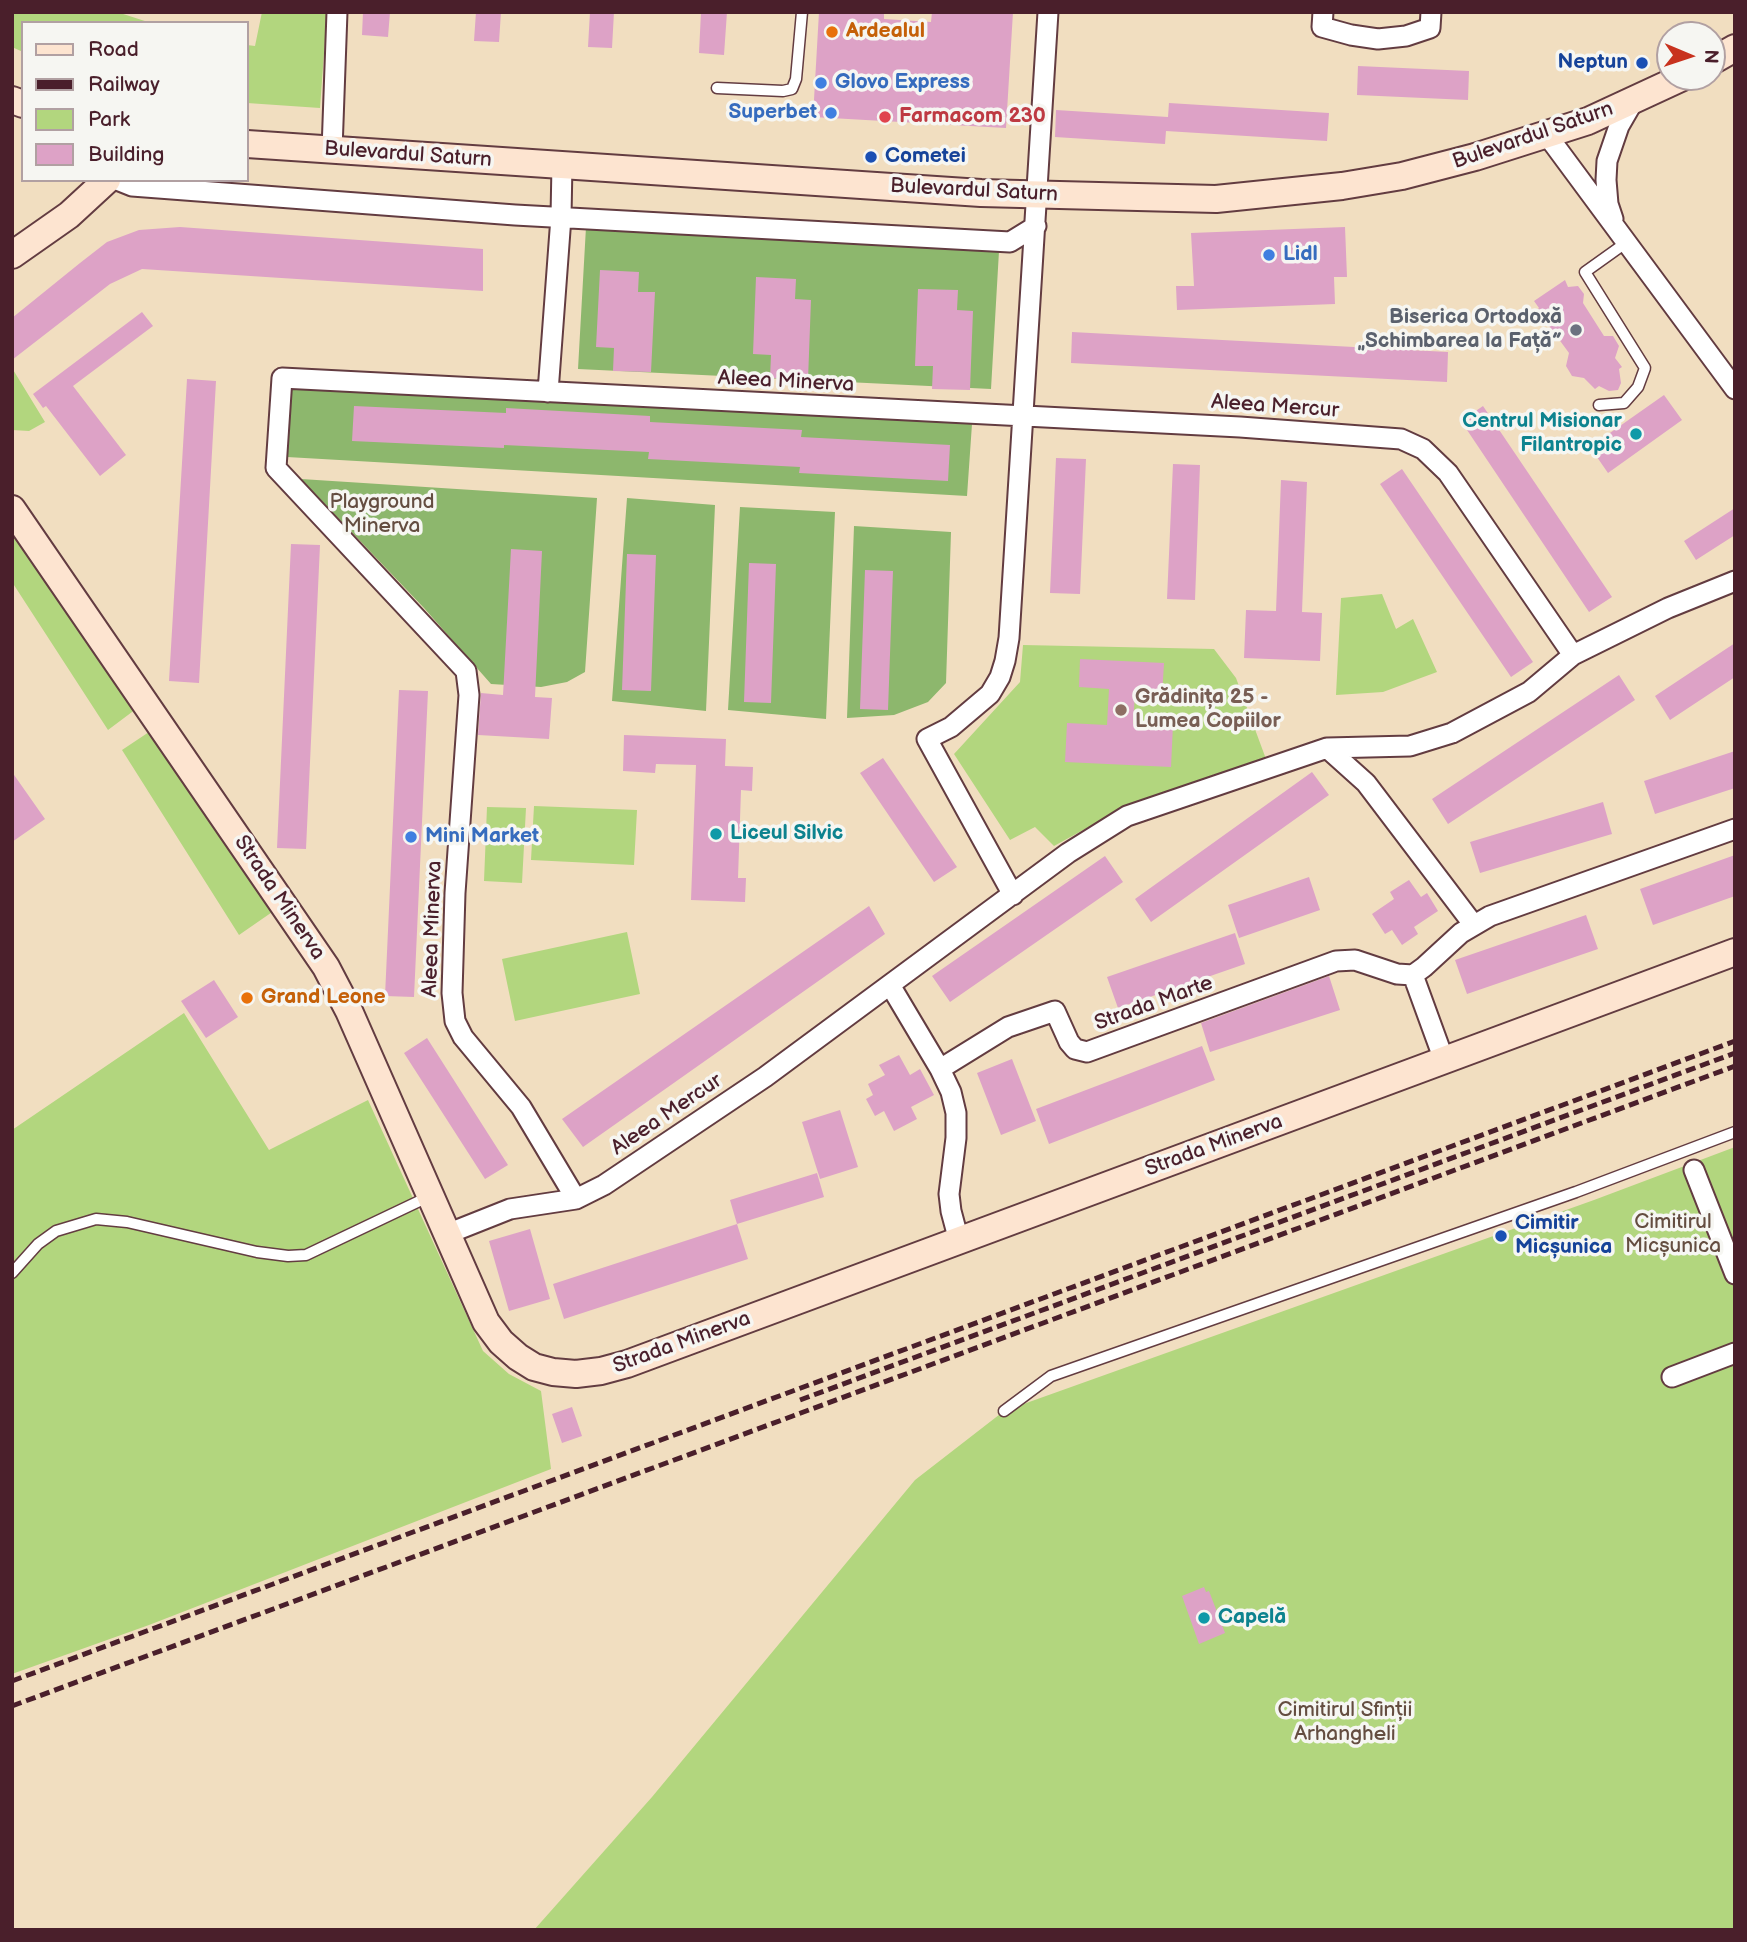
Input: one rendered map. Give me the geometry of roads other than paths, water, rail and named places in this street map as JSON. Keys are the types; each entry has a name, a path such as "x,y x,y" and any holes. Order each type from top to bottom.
{"street":[{"path":"332,150 337,12"},
{"path":"1013,895 927,739 951,727 990,694 1005,661 1048,12"},
{"path":"1323,12 1322,27 1378,39 1406,36 1430,28 1431,12"},
{"name":"Bulevardul Saturn","path":"248,144 1037,196 1216,200 1282,194 1402,176 1547,135 1656,90"},
{"path":"1621,234 1608,204 1606,180 1608,161 1619,126 1634,100"},
{"path":"1547,135 1621,234 1728,366 1735,389"},
{"path":"548,392 561,216 562,164"},
{"path":"69,215 75,182"},
{"path":"12,256 118,182 561,216 1010,242 1035,226"},
{"name":"Aleea Minerva","path":"576,1199 521,1107 463,1037 455,1021 452,993 455,893 469,695 466,671 276,468 282,378 1022,417"},
{"name":"Aleea Mercur","path":"1022,417 1240,427 1401,439 1423,449 1448,473 1573,655"},
{"name":"Strada Minerva","path":"12,509 326,967 349,1011 486,1322 501,1342 534,1367 553,1372 576,1374 627,1364 1735,952"},
{"name":"Aleea Mercur","path":"447,1234 510,1209 576,1199 604,1185 765,1077 1068,853 1127,816 1327,748 1410,746 1452,733 1529,692 1573,655 1658,612 1735,581"},
{"path":"1327,748 1366,783 1473,924"},
{"path":"1444,1060 1413,975 1473,924 1735,829"},
{"name":"Strada Marte","path":"940,1069 1008,1027 1055,1011 1069,1042 1075,1049 1087,1052 1336,961 1355,960 1397,974 1413,975"},
{"path":"890,985 951,1092 956,1114 949,1194 959,1241"},
{"path":"1694,1170 1735,1273"},
{"path":"1672,1377 1735,1353"}],"lane":[{"path":"717,88 783,92 792,89 796,79 802,12"},
{"path":"1599,405 1624,404 1638,387 1645,368 1584,272 1621,234"},
{"path":"1003,1411 1051,1376 1564,1196 1735,1132"},
{"path":"12,1273 38,1244 56,1231 96,1219 127,1222 257,1252 306,1255 430,1196"}],"railway":[{"path":"12,1681 1735,1041"},
{"path":"800,1400 1735,1053"},
{"path":"12,1706 1735,1066"}],"place":[{"name":"Ardealul","path":"832,32"},
{"name":"Neptun","path":"1642,63"},
{"name":"Glovo Express","path":"821,83"},
{"name":"Superbet","path":"831,113"},
{"name":"Farmacom 230","path":"885,117"},
{"name":"Cometei","path":"871,157"},
{"name":"Lidl","path":"1269,255"},
{"name":"Biserica Ortodoxă „Schimbarea la Față”","path":"1576,330"},
{"name":"Centrul Misionar Filantropic","path":"1636,434"},
{"name":"Grădinița 25 - Lumea Copiilor","path":"1121,710"},
{"name":"Liceul Silvic","path":"716,834"},
{"name":"Mini Market","path":"411,837"},
{"name":"Grand Leone","path":"247,998"},
{"name":"Cimitir Micșunica","path":"1501,1236"},
{"name":"Capelă","path":"1204,1618"}],"park label":[{"name":"Playground Minerva","path":"382,515"},
{"name":"Cimitirul Micșunica","path":"1673,1235"},
{"name":"Cimitirul Sfinții Arhangheli","path":"1345,1723"}]}
